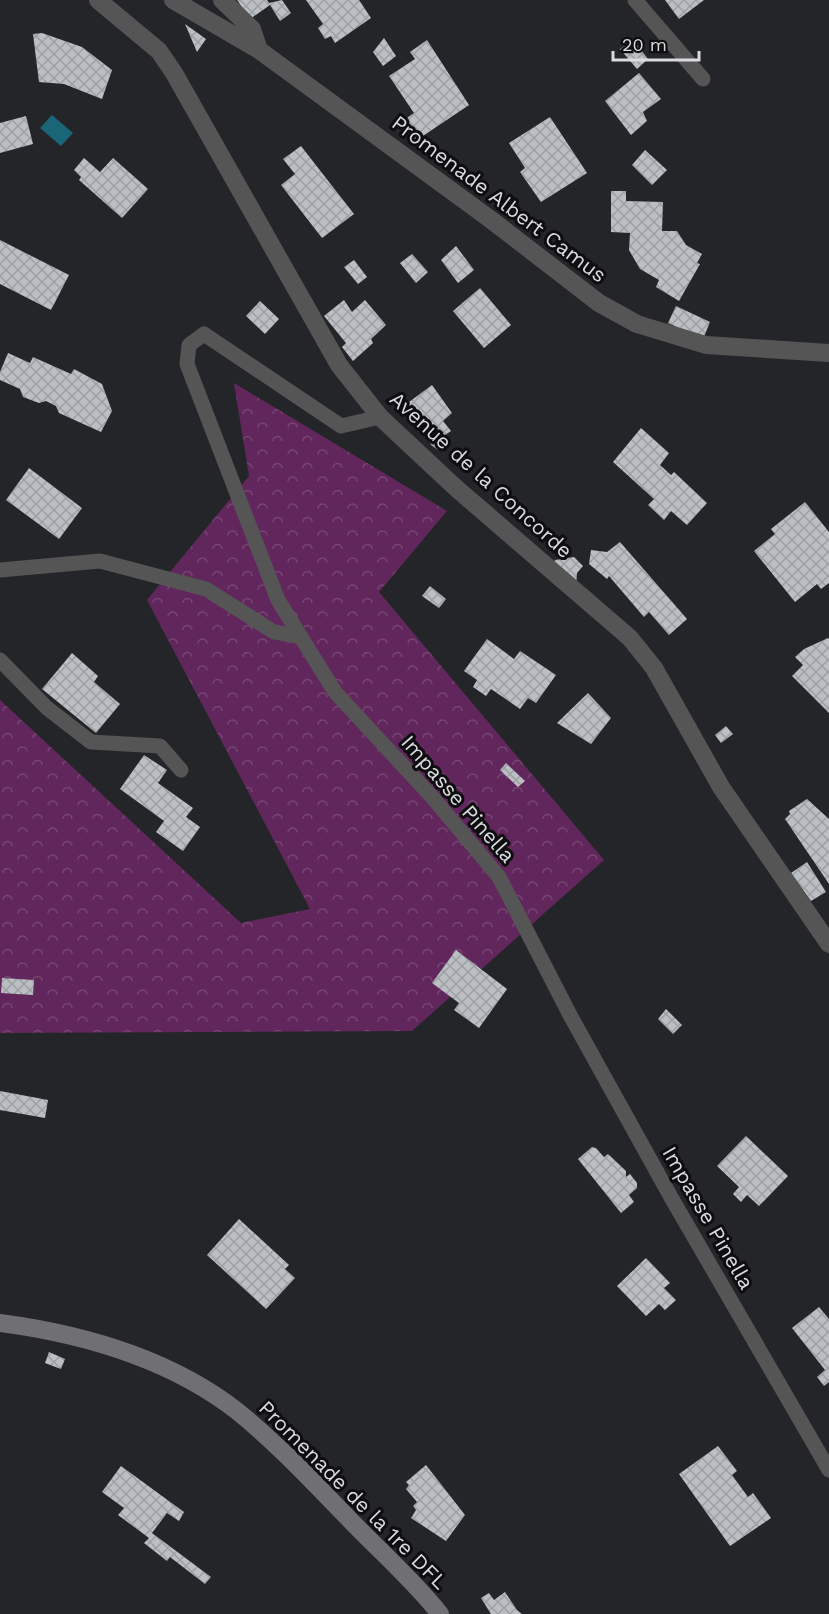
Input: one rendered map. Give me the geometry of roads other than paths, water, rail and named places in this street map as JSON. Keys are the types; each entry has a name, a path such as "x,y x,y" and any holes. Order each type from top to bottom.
{"street":[{"name":"Avenue de la Concorde","path":"98,0 159,51 339,365 380,417 456,488 630,638 654,668 721,787 829,944"},
{"name":"Promenade Albert Camus","path":"173,0 260,50 490,219 599,303 637,324 706,345 829,353"},
{"path":"222,0 252,29 260,50"},
{"name":"Promenade de la 1re DFL","path":"0,1323 41,1328 102,1343 171,1371 236,1410 289,1457 440,1614"}],"lane":[{"path":"635,0 703,79"},
{"name":"Impasse Pinella","path":"380,417 341,426 204,334 189,345 187,364 278,600 335,692 433,798 499,878 570,1015 650,1160 829,1470"},
{"path":"0,570 100,561 206,590 274,632 301,637"},
{"path":"0,660 47,708 91,742 160,746 181,770"}],"water":[{"path":"52,115 73,133 61,146 40,128"}]}
